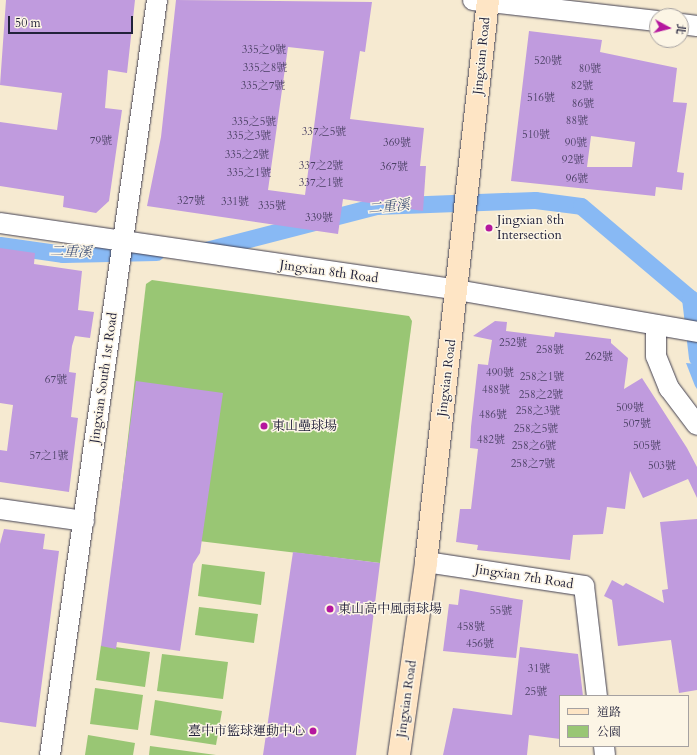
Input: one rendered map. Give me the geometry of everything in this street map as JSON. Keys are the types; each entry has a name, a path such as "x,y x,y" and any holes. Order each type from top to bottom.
{"street":[{"name":"Jingxian South 1st Road","path":"50,755 124,242 157,0"},
{"path":"483,1 649,21"},
{"name":"Jingxian Road","path":"399,755 426,562 463,239 483,1"},
{"name":"Jingxian 8th Road","path":"0,223 457,290 697,332"},
{"path":"656,325 656,356 669,388 697,425"},
{"path":"0,509 84,521"},
{"name":"Jingxian 7th Road","path":"426,562 584,586 597,695"}],"green space":[{"name":"東山壘球場","path":"152,280 409,316 412,321 380,563 117,531 146,284"},
{"path":"202,564 265,572 261,605 198,596"},
{"path":"199,607 258,614 254,643 195,635"},
{"path":"101,645 150,652 145,687 96,680"},
{"path":"162,654 228,662 223,699 157,691"},
{"path":"95,688 143,695 138,730 90,724"},
{"path":"155,700 222,711 216,745 150,735"},
{"path":"88,735 135,743 133,755 85,755"},
{"path":"150,746 216,755 149,755"}],"water":[{"path":"686,363 697,364 697,389 695,386"}],"building":[{"path":"6,0 135,0 127,73 108,70 105,108 122,110 109,201 96,213 63,207 64,196 0,186 0,122 57,130 62,93 0,85"},
{"path":"176,0 372,2 365,52 360,51 350,119 424,128 420,166 426,166 423,211 343,199 338,234 147,206 161,137","holes":["288,47 324,51 305,195 268,190"]},
{"path":"529,31 602,40 600,52 677,68 673,102 687,103 677,172 684,173 682,190 656,187 655,196 511,181","holes":["591,136 635,142 632,167 587,167"]},
{"path":"0,248 35,253 34,264 82,271 78,310 94,312 90,338 75,336 72,346 69,372 76,373 71,417 78,418 69,492 0,482 0,450 7,451 13,405 0,403"},
{"path":"495,321 507,322 506,331 554,337 555,332 611,339 611,343 628,358 624,389 642,378 687,448 697,467 697,498 688,479 643,498 630,471 625,509 607,507 603,534 573,535 570,560 477,550 478,545 456,542 460,509 471,509 478,449 470,448 478,364 488,365 492,340 473,336"},
{"path":"136,381 223,393 200,553 193,564 180,651 117,642 116,649 101,646"},
{"path":"697,519 697,690 679,693 671,640 618,646 612,600 604,596 612,580 623,586 626,583 664,603 662,590 668,589 660,522"},
{"path":"4,529 45,534 43,549 59,551 36,727 0,722 0,544"},
{"path":"293,552 380,563 356,755 263,755"},
{"path":"460,589 523,600 516,658 443,651 449,604 458,605"},
{"path":"520,647 578,654 583,695 559,695 559,739 529,735 527,755 443,755 453,708 512,715"}],"waterway":[{"name":"二重溪","path":"202,251 376,206 535,200 581,206 690,298 697,358"},
{"name":"二重溪","path":"0,245 63,254 156,252"}],"place":[{"name":"Jingxian 8th Intersection","path":"489,228"},
{"name":"東山壘球場","path":"264,426"},
{"name":"東山高中風雨球場","path":"330,609"},
{"name":"臺中市籃球運動中心","path":"313,731"}]}
